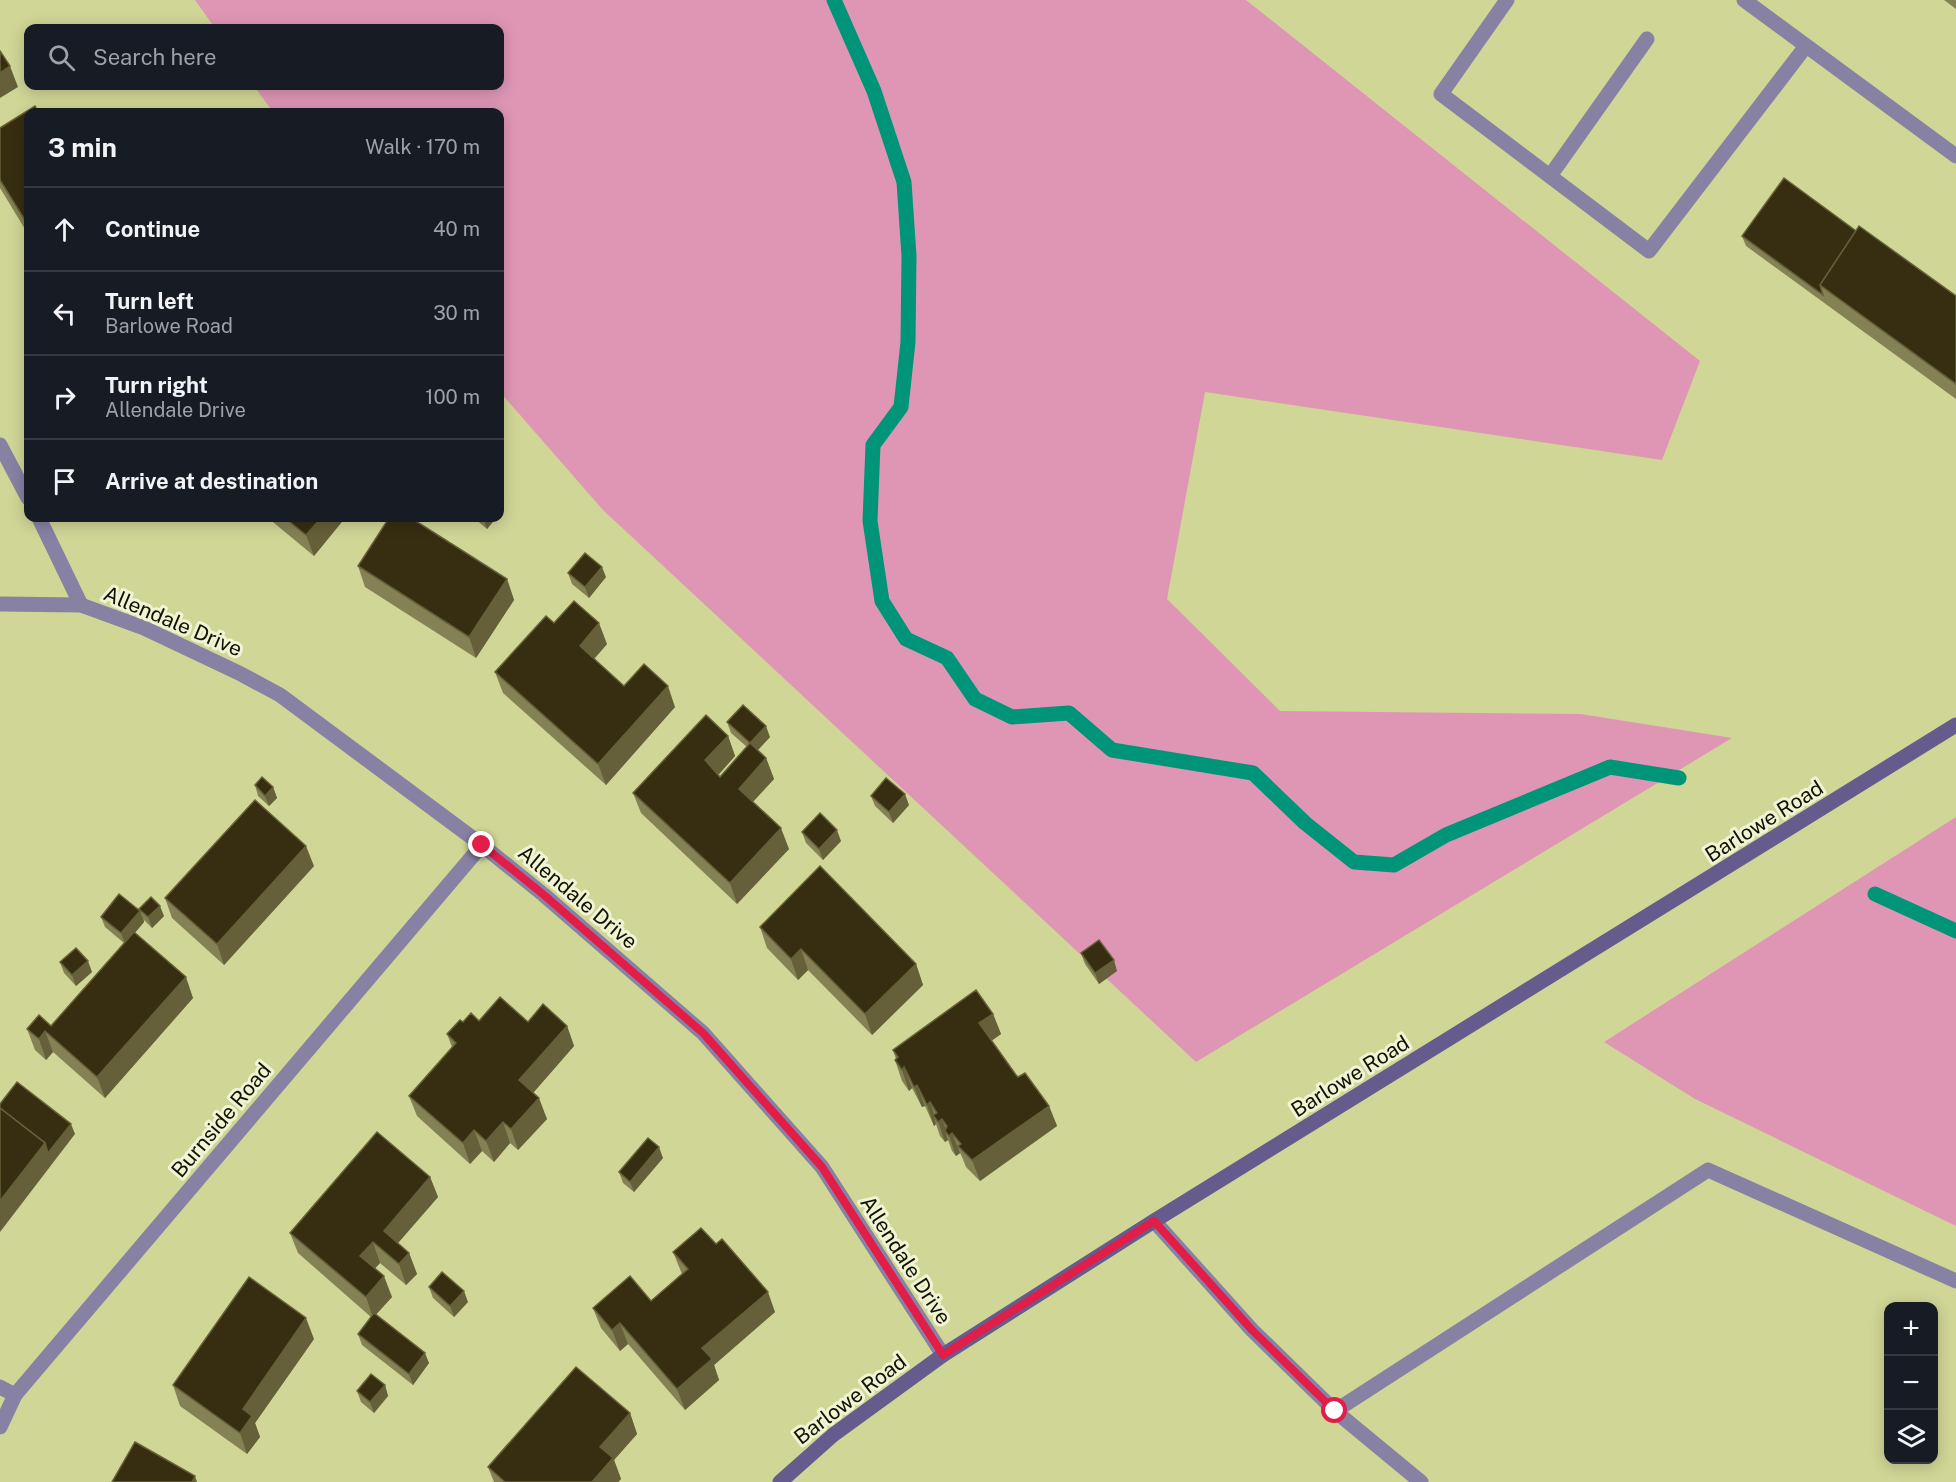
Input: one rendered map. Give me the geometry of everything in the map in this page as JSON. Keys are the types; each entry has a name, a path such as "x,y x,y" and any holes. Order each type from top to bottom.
{"street":[{"path":"1507,0 1441,94 1649,251 1806,46"},
{"path":"1744,0 1956,156"},
{"path":"1550,176 1647,39"},
{"path":"0,445 24,490"},
{"path":"41,522 81,605"},
{"name":"Allendale Drive","path":"0,604 81,605 144,628 239,673 280,696 482,845 544,895 703,1033 822,1167 943,1355"},
{"name":"Barlowe Road","path":"780,1482 833,1435 943,1355 1154,1221 1956,725"},
{"name":"Burnside Road","path":"0,1427 15,1395 482,845"},
{"path":"1335,1411 1708,1170 1956,1281"},
{"path":"1154,1221 1252,1330 1335,1411 1421,1482"},
{"path":"0,1387 15,1395"}],"shaded area":[{"path":"195,0 1246,0 1700,361 1662,460 1205,392 1167,599 1280,711 1581,714 1732,738 1196,1062 603,510 504,397 504,108 270,108 257,90 504,90 504,24 212,24"},
{"path":"1956,817 1956,1226 1695,1099 1604,1042"}],"building":[{"path":"0,51 10,66 0,73"},
{"path":"24,113 24,219 0,180 0,128"},
{"path":"1784,178 1856,231 1820,285 1823,295 1742,236"},
{"path":"1859,226 1956,296 1956,384 1820,285"},
{"path":"290,522 317,522 306,535"},
{"path":"386,522 417,522 507,579 469,637 358,566"},
{"path":"585,553 602,567 585,587 568,573"},
{"path":"574,601 599,623 580,646 624,686 644,664 668,686 598,764 495,672 546,616 554,623"},
{"path":"743,705 766,726 750,743 727,722"},
{"path":"706,715 728,736 705,760 720,777 750,743 766,758 739,789 781,828 730,883 633,793"},
{"path":"262,777 273,787 265,796 255,785"},
{"path":"886,778 905,794 889,812 871,796"},
{"path":"255,800 306,846 217,944 165,898"},
{"path":"820,813 837,830 819,849 802,832"},
{"path":"820,866 916,964 865,1014 801,949 791,959 760,927"},
{"path":"119,894 140,911 121,933 101,917"},
{"path":"151,897 160,906 148,917 139,909"},
{"path":"134,932 186,977 97,1077 45,1031 39,1039 27,1029 39,1015 51,1026"},
{"path":"1099,940 1114,960 1095,973 1081,953"},
{"path":"76,948 88,961 72,975 60,962"},
{"path":"976,990 993,1014 979,1023 1016,1075 1018,1077 1025,1073 1049,1106 972,1160 958,1146 961,1144 952,1133 949,1136 945,1131 947,1126 942,1119 938,1122 933,1115 937,1113 930,1102 927,1105 917,1085 914,1087 904,1067 902,1070 895,1060 898,1057 893,1050"},
{"path":"500,997 528,1022 543,1004 567,1026 519,1080 539,1098 511,1129 503,1122 486,1141 474,1130 463,1143 409,1096 456,1043 447,1034 460,1020 463,1022 471,1013 479,1021"},
{"path":"17,1082 71,1124 48,1153 45,1143 0,1108 0,1104"},
{"path":"0,1108 45,1143 0,1201"},
{"path":"377,1132 430,1177 384,1231 409,1253 399,1264 373,1242 360,1256 384,1276 366,1297 290,1233"},
{"path":"648,1138 659,1147 630,1182 619,1172"},
{"path":"701,1228 716,1244 722,1239 768,1292 702,1348 712,1359 677,1389 620,1323 612,1330 593,1308 630,1276 651,1301 688,1269 673,1252"},
{"path":"442,1272 464,1291 450,1306 429,1287"},
{"path":"249,1277 306,1318 243,1409 252,1416 240,1433 173,1385"},
{"path":"374,1313 425,1353 409,1374 358,1334"},
{"path":"576,1367 630,1413 600,1447 613,1458 592,1482 505,1482 488,1467"},
{"path":"371,1374 385,1385 370,1402 357,1391"},
{"path":"135,1442 195,1476 192,1482 112,1482"}],"waterway":[{"path":"834,0 874,91 904,182 909,256 908,342 901,407 873,445 870,521 882,601 906,639 947,658 975,699 1012,717 1069,713 1112,750 1253,773 1305,823 1354,862 1394,865 1446,835 1610,767 1679,778"},
{"path":"1875,894 1956,931"}],"route":[{"path":"482,845 544,895 703,1033 822,1167 943,1355 1154,1221 1252,1330 1335,1411"}]}
